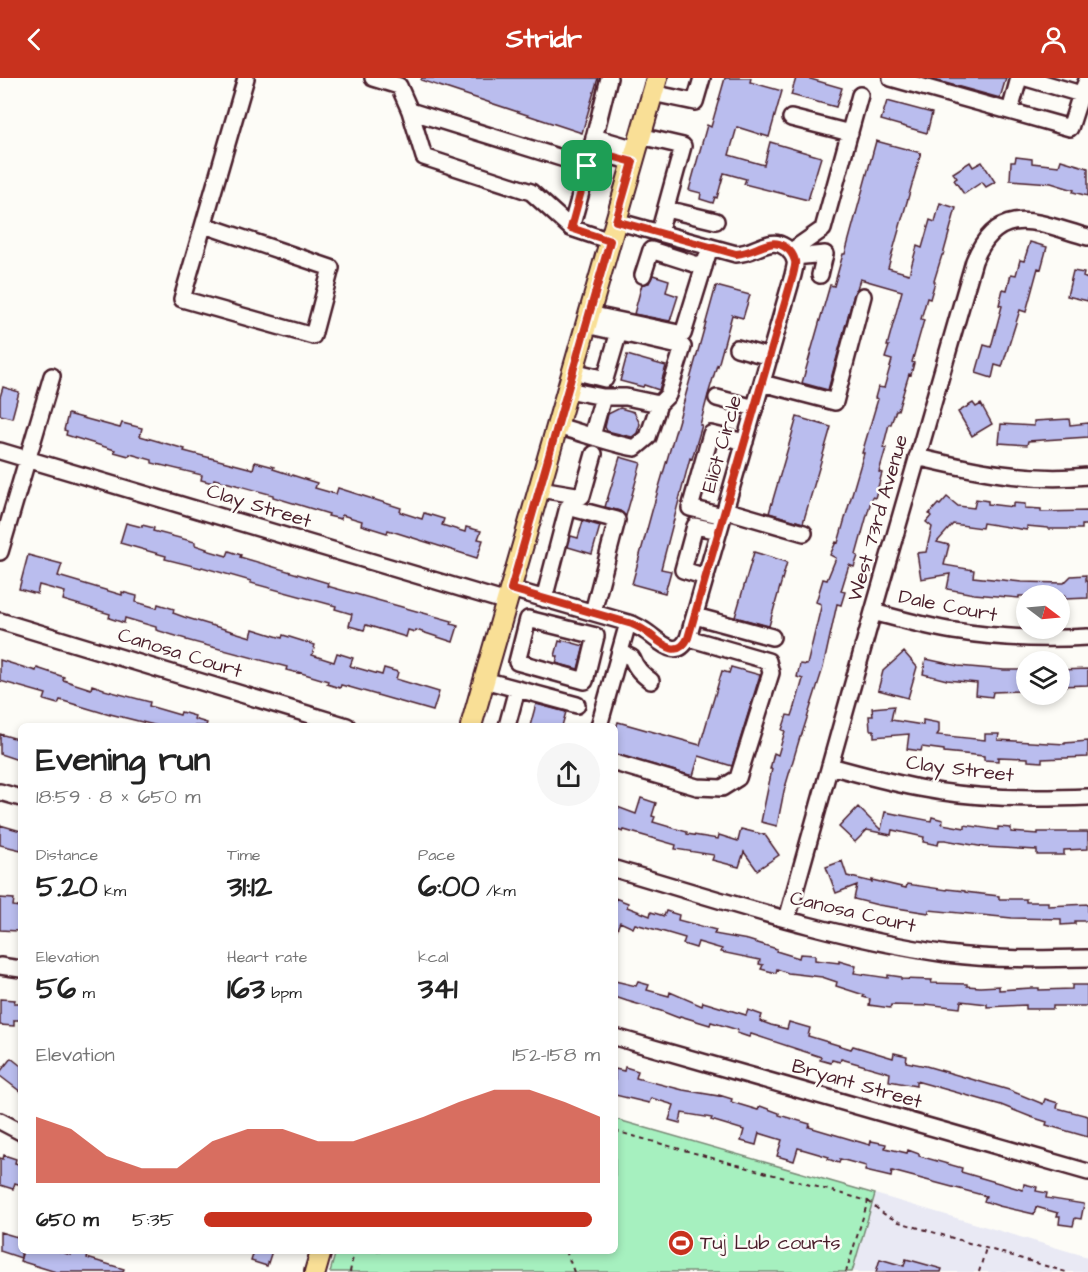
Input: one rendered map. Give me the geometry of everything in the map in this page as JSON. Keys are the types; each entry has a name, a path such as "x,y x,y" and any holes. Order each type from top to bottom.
{"main road":[{"path":"472,723 655,85"},
{"path":"315,1272 320,1254"}],"street":[{"path":"204,225 331,268 313,336 182,299 246,78"},
{"path":"373,78 400,82 424,157 531,192 571,228 610,241"},
{"path":"571,228 609,78"},
{"path":"655,85 695,102 702,78"},
{"path":"891,78 1070,128 1084,95 1088,78"},
{"path":"1010,111 1019,78"},
{"path":"1026,78 1084,95"},
{"path":"792,254 823,229 860,95"},
{"path":"410,111 587,166"},
{"path":"792,118 850,133"},
{"path":"592,143 636,149 683,146 659,233"},
{"path":"666,209 716,221"},
{"name":"West 73rd Avenue","path":"787,919 917,457 980,246 988,234 1002,225 1024,220 1088,237"},
{"path":"616,221 727,252 745,253 774,243 786,247 792,254 825,254 820,275"},
{"path":"588,319 683,334 710,247"},
{"path":"643,275 651,250 704,267"},
{"name":"Eliot Circle","path":"688,638 793,275 795,263 792,254"},
{"path":"762,383 835,402 863,296"},
{"path":"557,426 635,448 648,437 659,404 668,395 683,347 619,332 588,319"},
{"path":"573,371 605,379 619,332"},
{"path":"737,348 770,357"},
{"path":"0,552 52,376"},
{"path":"568,390 603,397 626,397 659,404"},
{"path":"592,436 603,397"},
{"path":"717,398 755,408"},
{"path":"745,442 711,434 690,508 724,513 804,533"},
{"name":"Clay Street","path":"0,451 509,596"},
{"path":"540,489 582,496 594,454"},
{"path":"917,457 968,470 996,474 1070,478 1088,476"},
{"path":"544,598 568,507 617,520 593,612"},
{"path":"706,577 683,570 695,526 719,531"},
{"path":"509,596 544,598 628,623 644,630 668,647 682,647 688,638 768,661 771,673 738,778 722,788 697,788 618,764"},
{"name":"Dale Court","path":"873,612 953,631 999,637 1050,639 1088,637"},
{"path":"694,616 772,637"},
{"path":"528,619 596,636 585,681 517,662 522,639 528,619"},
{"name":"Canosa Court","path":"0,621 337,723"},
{"path":"600,723 628,623"},
{"path":"498,632 522,639"},
{"path":"620,652 632,658 634,666 651,681"},
{"path":"484,680 577,705"},
{"path":"508,723 517,689"},
{"name":"Clay Street","path":"830,766 910,786 953,793 1045,798 1088,797"},
{"path":"0,792 18,797"},
{"name":"Canosa Court","path":"618,870 872,941 947,954 995,958 1088,958"},
{"path":"0,966 18,969"},
{"name":"Bryant Street","path":"618,1037 1088,1172"},
{"path":"0,1120 18,1130"}],"path":[{"path":"618,1132 868,1201 899,1222 1066,1272"},
{"path":"846,1272 868,1201"},
{"path":"979,1272 986,1248"},
{"path":"350,1272 353,1254"},
{"path":"567,1254 574,1272"}],"shaded area":[{"path":"875,1194 1088,1257 1088,1272 852,1272"}],"green space":[{"path":"618,1120 875,1194 852,1272 330,1272 335,1254 618,1254"}],"building":[{"path":"422,78 598,78 582,133 421,80"},
{"path":"725,78 751,78 750,82 782,91 769,137 737,127 729,155 764,165 770,142 821,157 808,200 744,184 746,179 724,173 717,198 715,197 713,203 700,199 701,193 689,190 707,125 711,127"},
{"path":"796,78 807,78 842,88 836,107 791,95"},
{"path":"927,78 1006,78 1000,98"},
{"path":"887,101 932,113 927,133 881,120"},
{"path":"876,141 921,153 888,268 909,274 917,246 922,248 930,220 935,222 940,203 956,208 930,299 927,298 921,319 924,320 912,362 914,363 911,375 909,374 898,410 889,424 883,448 886,448 879,472 882,473 875,498 872,497 856,555 858,556 854,567 849,565 841,591 845,592 841,605 837,604 823,668 784,791 777,826 761,822 772,769 770,769 774,753 778,755 787,715 792,716 795,707 803,679 797,677 800,664 807,665 821,607 821,604 816,602 823,579 827,580 836,558 830,555 836,542 838,543 864,453 862,453 878,399 875,398 878,387 884,388 892,360 885,358 902,291 860,279 828,390 802,383 830,285 834,286 843,254 845,254"},
{"path":"1016,157 1032,159 1032,163 1059,166 1061,160 1088,168 1088,196 1051,183 1010,180 1011,162 1015,162"},
{"path":"970,162 973,167 982,162 995,182 986,187 982,182 964,194 954,180 957,178 953,173"},
{"path":"1030,242 1047,247 1041,269 1038,268 1026,312 1020,310 1002,367 995,365 992,378 976,373 984,345 991,347 1002,306 999,305 1003,289 1007,290 1011,274 1016,275 1020,260 1024,261"},
{"path":"1073,271 1084,273 1083,277 1088,279 1088,301 1067,296"},
{"path":"653,275 669,280 666,292 678,296 670,321 634,314 642,284 649,283"},
{"path":"716,286 750,295 743,318 732,315 692,459 690,458 661,569 671,571 665,593 632,584"},
{"path":"627,355 666,366 659,390 620,381"},
{"path":"3,387 19,392 12,418 0,415 0,397"},
{"path":"973,403 976,407 981,404 992,424 972,436 958,412"},
{"path":"620,408 634,412 640,424 637,433 632,437 607,431 605,427 608,414"},
{"path":"68,414 120,428 122,423 142,428 140,436 185,449 184,451 253,469 255,462 274,467 273,469 317,483 315,488 336,494 338,488 401,508 400,512 422,519 424,513 444,519 442,525 465,532 466,527 481,531 478,539 483,540 477,558 388,530 387,533 361,525 362,521 342,515 341,519 328,516 329,514 273,497 273,495 214,479 213,483 201,480 202,475 152,463 152,460 130,454 129,456 114,452 115,450 66,435 67,431 64,430"},
{"path":"797,417 831,427 803,523 769,513"},
{"path":"1069,419 1070,425 1088,423 1088,437 1028,441 1027,445 999,443 1001,424 1034,426 1034,421"},
{"path":"620,457 641,463 626,516 620,511 605,507"},
{"path":"947,497 958,506 974,508 976,499 988,501 988,504 1013,507 1013,503 1025,504 1025,508 1041,509 1041,512 1088,511 1088,525 1082,525 1082,529 1048,529 1027,526 1027,530 983,523 982,528 953,524 937,542 949,545 944,565 974,570 973,577 1064,583 1071,576 1086,575 1088,598 1070,599 1070,585 1016,585 1016,598 947,589 950,574 921,579 917,553 926,552 932,527 926,522 931,516 929,514 938,504 940,505"},
{"path":"583,521 600,526 592,554 568,547 571,536 578,538"},
{"path":"126,523 154,528 153,531 195,542 195,545 206,550 227,556 229,551 241,555 240,557 328,583 327,586 452,621 451,624 458,626 453,642 416,630 415,632 408,630 406,637 366,625 364,630 349,626 352,614 335,609 336,606 202,567 165,559 166,556 120,543"},
{"path":"754,552 787,562 769,626 735,617"},
{"path":"28,555 62,564 58,576 122,595 122,592 137,596 136,602 157,608 158,604 174,609 173,613 184,617 251,637 253,629 282,638 283,635 315,645 312,655 334,662 337,653 353,658 350,666 382,675 384,668 398,672 396,679 439,692 433,711 341,685 340,688 327,684 328,681 286,670 287,667 186,640 156,630 156,627 125,618 124,623 109,618 110,614 63,600 65,592 39,585 37,594 19,589"},
{"path":"562,640 584,646 578,669 556,663 558,656 555,656 559,641 562,642"},
{"path":"904,652 917,667 908,698 878,690 883,671"},
{"path":"926,659 958,666 1016,670 1016,691 993,692 992,697 976,695 977,683 947,680 923,674"},
{"path":"0,660 36,671 37,668 91,689 92,685 150,702 149,706 180,715 181,712 195,716 194,719 207,723 146,723 60,700 58,704 44,700 46,694 0,681"},
{"path":"731,667 760,675 732,766 699,756 693,776 618,755 618,722 700,745 722,671 729,673"},
{"path":"1088,669 1088,685 1070,686 1070,670"},
{"path":"536,704 566,712 563,723 531,723"},
{"path":"894,706 891,720 923,725 923,720 939,723 937,735 985,740 985,734 999,734 998,740 1065,744 1088,741 1088,757 1042,759 1042,762 1028,761 1028,758 998,757 998,761 984,760 984,756 922,747 921,751 907,749 909,734 874,737 874,730 870,730 869,716 873,716 872,708"},
{"path":"0,734 18,739 18,760 0,754"},
{"path":"641,798 656,803 652,816 655,817 653,822 687,832 687,834 718,839 719,835 738,841 741,829 765,835 779,855 757,870 744,852 739,867 712,860 714,855 675,849 676,845 618,830 618,807 636,814"},
{"path":"858,807 881,830 885,812 931,821 932,817 943,820 942,824 965,828 965,825 998,830 998,827 1011,828 1011,832 1038,834 1038,832 1088,832 1088,849 1064,850 1064,855 1037,855 1037,850 984,847 945,840 939,840 938,845 923,842 924,837 892,830 891,835 867,830 855,842 839,827"},
{"path":"0,825 18,830 18,849 0,845"},
{"path":"842,861 847,876 906,888 907,884 965,891 999,896 999,899 1048,902 1048,906 1088,904 1088,921 1075,921 1075,924 1061,925 1061,919 1012,918 929,910 929,913 878,905 854,899 857,885 836,893 826,867"},
{"path":"0,898 14,899 13,906 18,907 18,931 0,930"},
{"path":"618,899 628,903 627,907 650,916 651,912 664,916 666,911 679,915 678,920 716,930 714,934 748,940 799,958 800,954 815,955 815,960 839,963 839,961 856,966 854,973 888,978 888,975 901,977 901,979 932,980 931,983 967,984 967,986 980,987 999,986 999,990 1072,989 1072,985 1087,985 1087,1006 1026,1009 1026,1005 987,1007 987,1004 961,1001 960,1008 926,1004 926,1006 891,1005 890,1008 869,1005 870,999 863,997 864,995 836,986 837,982 822,977 788,973 777,969 776,973 761,969 763,965 759,964 760,960 721,952 722,949 698,942 696,948 683,944 685,938 635,924 633,928 620,922 618,927"},
{"path":"618,982 636,986 638,982 649,985 647,990 669,996 670,992 702,1006 703,1002 746,1015 748,1010 762,1015 760,1021 787,1029 789,1022 810,1028 808,1036 851,1049 853,1046 893,1058 894,1053 907,1056 906,1062 1009,1090 1043,1104 1045,1099 1058,1103 1057,1108 1088,1116 1088,1137 1046,1125 1047,1122 1001,1105 916,1081 916,1086 889,1081 890,1073 841,1059 840,1062 832,1060 831,1063 820,1060 821,1057 751,1034 749,1037 737,1033 738,1030 711,1022 710,1025 680,1016 679,1018 618,998"},
{"path":"0,999 15,1000 14,1003 18,1003 18,1020 14,1020 14,1026 0,1025"},
{"path":"11,1058 18,1064 18,1090 0,1076 0,1072"},
{"path":"625,1067 638,1071 636,1078 683,1090 719,1095 732,1099 731,1102 758,1110 760,1106 779,1113 779,1115 810,1124 809,1127 870,1145 871,1141 886,1144 885,1148 907,1153 908,1150 919,1156 962,1168 961,1172 1023,1190 1024,1184 1037,1187 1036,1191 1047,1193 1046,1198 1084,1204 1081,1219 1075,1218 1073,1226 1059,1224 1058,1213 1036,1207 1034,1214 999,1206 984,1201 986,1196 892,1171 891,1177 865,1171 866,1166 840,1159 839,1163 828,1159 829,1157 798,1148 794,1161 777,1156 782,1140 759,1133 756,1145 741,1141 744,1130 711,1120 712,1118 682,1113 680,1123 669,1120 674,1105 651,1098 649,1103 618,1096 618,1070 624,1071"},
{"path":"4,1155 16,1159 15,1163 18,1164 18,1184 15,1183 13,1189 0,1185 0,1158 3,1159"},
{"path":"0,1232 18,1237 18,1254 21,1254 21,1258 0,1251"},
{"path":"22,1254 88,1254 87,1258 124,1269 123,1272 56,1272 20,1261"},
{"path":"253,1254 271,1254 267,1266 251,1261"},
{"path":"880,1259 904,1266 906,1259 942,1269 941,1272 876,1272"}],"place":[{"name":"Tuj Lub courts","path":"681,1243"}],"route":[{"path":"590,150 633,162 616,221 736,254 753,251 774,243 786,247 794,257 793,275 688,638 682,647 677,648 662,644 632,624 511,589 610,241 571,228 587,166 590,150"}]}
